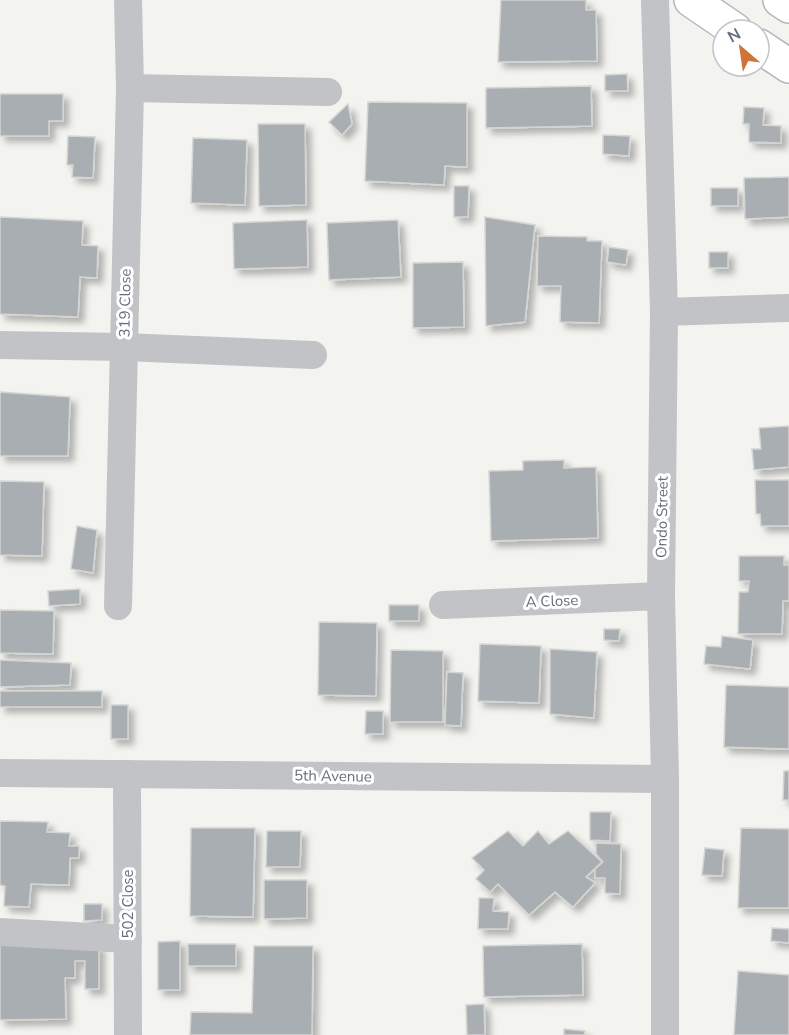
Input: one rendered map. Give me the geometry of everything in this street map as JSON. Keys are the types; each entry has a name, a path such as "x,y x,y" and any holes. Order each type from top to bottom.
{"street":[{"name":"319 Close","path":"118,606 130,88 128,0"},
{"name":"Ondo Street","path":"655,0 664,312 661,596 665,779 665,1035"},
{"path":"691,0 717,18"},
{"path":"780,0 789,6"},
{"path":"771,54 789,66"},
{"path":"130,88 328,92"},
{"path":"664,312 789,308"},
{"path":"0,345 124,347 313,355"},
{"name":"A Close","path":"443,605 661,596"},
{"name":"5th Avenue","path":"0,773 665,779"},
{"name":"502 Close","path":"127,774 129,1035"},
{"path":"0,932 128,939"}],"building":[{"path":"501,0 586,0 586,10 596,10 597,61 498,62"},
{"path":"627,74 628,91 605,91 605,75"},
{"path":"591,86 592,126 486,128 486,88"},
{"path":"0,94 63,94 63,121 49,121 49,136 0,136"},
{"path":"368,102 467,103 467,167 445,166 444,185 365,181"},
{"path":"348,104 352,124 342,135 329,122"},
{"path":"744,107 764,108 763,125 781,126 781,143 749,142 749,124 743,124"},
{"path":"258,124 305,124 306,205 259,206"},
{"path":"603,135 630,136 629,156 603,154"},
{"path":"68,136 95,137 93,178 72,177 73,165 67,165"},
{"path":"193,138 247,140 245,205 191,203"},
{"path":"789,177 789,217 745,219 744,178"},
{"path":"454,186 469,186 468,217 454,217"},
{"path":"711,188 738,188 738,206 711,206"},
{"path":"0,217 83,221 82,245 98,246 97,278 80,277 78,317 0,314"},
{"path":"485,217 535,225 525,322 486,326"},
{"path":"307,220 308,267 234,269 233,223"},
{"path":"398,220 401,277 329,280 327,223"},
{"path":"538,236 587,237 587,241 602,241 599,323 560,322 561,286 537,286"},
{"path":"609,247 628,250 626,265 607,262"},
{"path":"709,252 728,252 728,268 709,268"},
{"path":"463,262 464,327 413,328 413,263"},
{"path":"0,392 70,397 68,456 0,456"},
{"path":"789,426 789,467 754,470 752,449 761,449 759,428"},
{"path":"564,460 564,468 596,467 598,538 491,541 489,471 523,470 523,461"},
{"path":"755,480 789,480 789,526 761,526 760,514 756,514"},
{"path":"0,481 44,482 42,556 0,555"},
{"path":"77,526 97,530 93,573 71,569"},
{"path":"739,556 784,556 784,565 789,565 789,601 783,601 782,634 738,634 739,592 748,592 749,581 739,581"},
{"path":"80,589 80,604 49,606 48,591"},
{"path":"389,605 419,605 419,621 389,621"},
{"path":"0,610 54,611 53,654 0,653"},
{"path":"319,622 377,623 376,696 318,695"},
{"path":"604,629 620,629 619,641 604,640"},
{"path":"722,636 753,640 750,669 704,664 706,646 721,647"},
{"path":"480,644 541,646 539,703 478,701"},
{"path":"550,649 597,652 594,718 550,714"},
{"path":"391,650 443,651 443,722 390,722"},
{"path":"0,660 71,663 70,685 0,687"},
{"path":"447,672 463,673 461,726 445,725"},
{"path":"726,685 789,687 789,749 724,747"},
{"path":"0,691 102,691 102,707 0,707"},
{"path":"111,705 128,705 128,739 111,739"},
{"path":"366,711 383,711 383,734 365,734"},
{"path":"784,771 789,771 789,800 783,800"},
{"path":"590,812 611,812 610,841 590,840"},
{"path":"0,821 48,822 47,832 70,833 69,846 79,846 79,858 70,858 69,885 31,884 29,907 4,906 5,886 0,885"},
{"path":"191,828 255,828 253,917 190,916"},
{"path":"741,828 789,829 789,908 738,908"},
{"path":"267,831 301,831 300,867 266,867"},
{"path":"508,831 523,846 538,831 549,844 568,831 602,862 586,877 595,883 573,907 555,892 529,915 498,884 490,892 476,879 484,870 472,858"},
{"path":"596,843 621,844 620,894 605,893 605,878 595,878 595,869 603,862 596,854"},
{"path":"705,848 724,850 722,876 702,875"},
{"path":"264,880 307,880 307,918 264,919"},
{"path":"479,898 494,898 493,911 509,912 508,929 478,929"},
{"path":"84,904 102,904 102,920 84,921"},
{"path":"772,928 789,929 789,943 771,941"},
{"path":"0,941 99,945 99,989 85,989 85,961 75,961 75,978 65,978 66,1019 0,1020"},
{"path":"180,941 180,990 158,990 158,942"},
{"path":"188,944 236,944 236,966 188,966"},
{"path":"582,944 583,995 484,997 483,946"},
{"path":"254,946 313,946 312,1035 190,1035 191,1012 252,1013"},
{"path":"738,971 789,975 789,1035 734,1035"},
{"path":"484,1004 485,1035 467,1035 466,1005"},
{"path":"564,1029 585,1031 584,1035 564,1035"}]}
